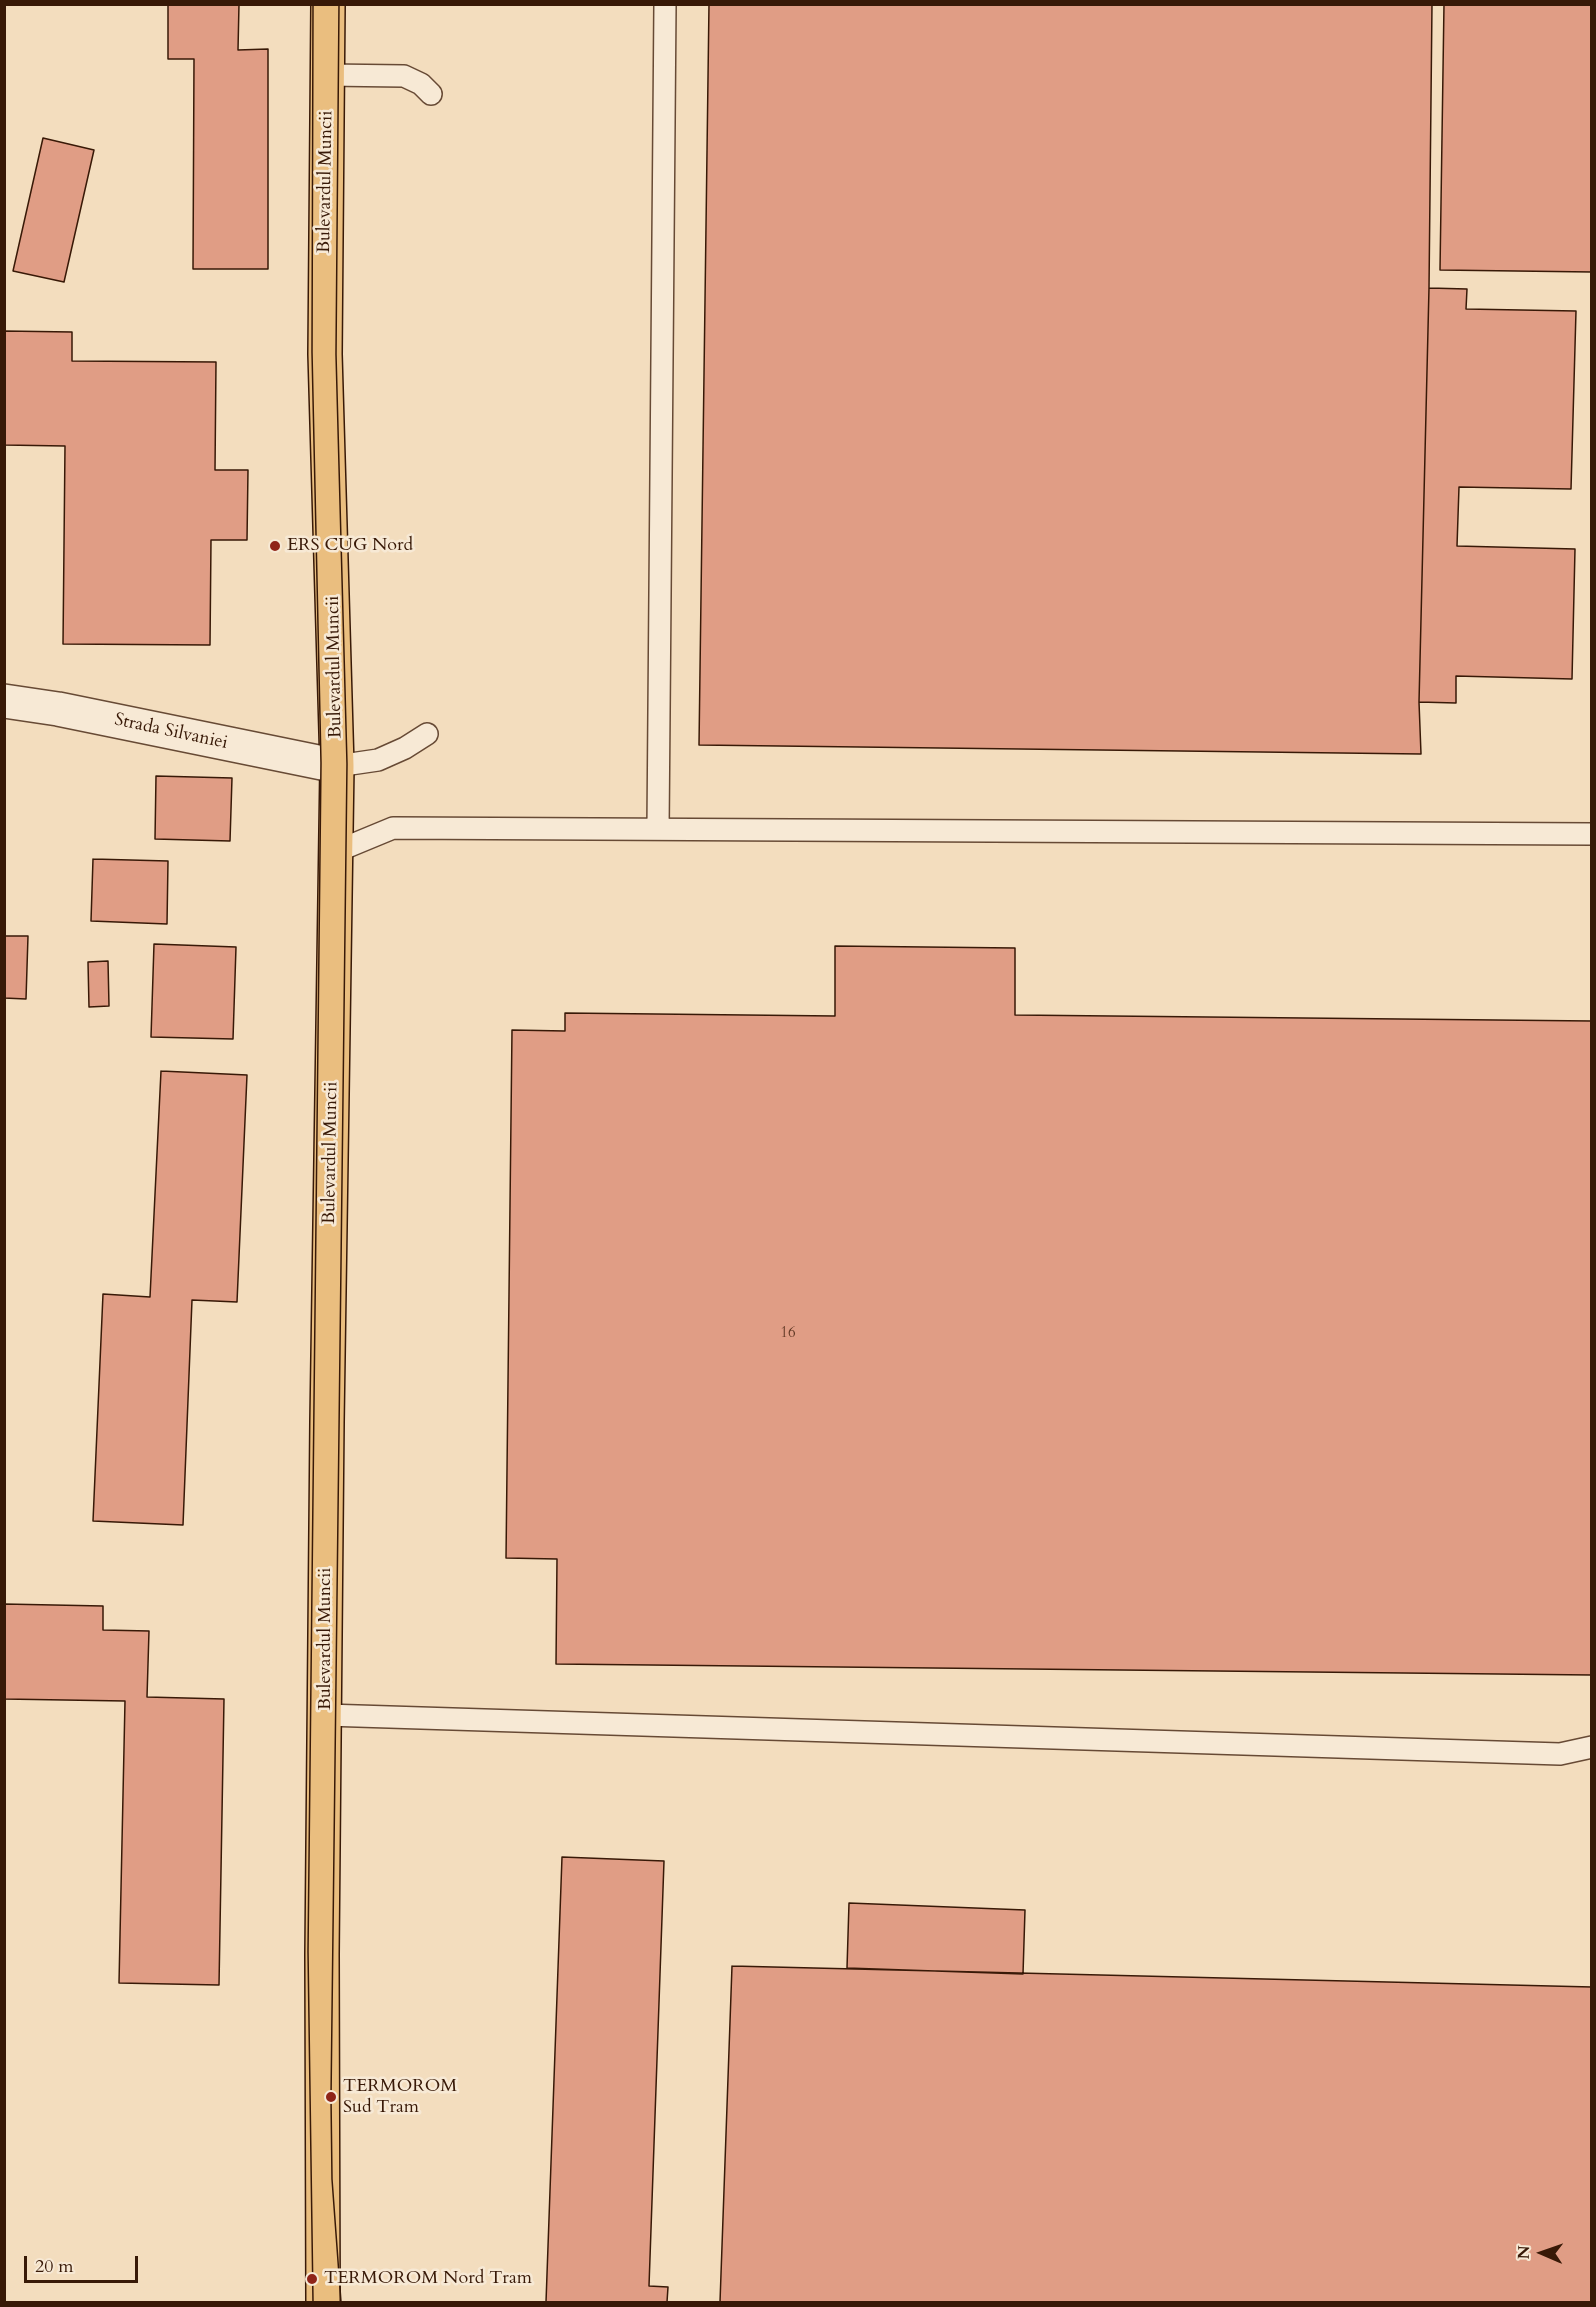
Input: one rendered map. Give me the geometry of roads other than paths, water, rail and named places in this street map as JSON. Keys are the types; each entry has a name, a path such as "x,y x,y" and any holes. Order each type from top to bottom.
{"main road":[{"name":"Bulevardul Muncii","path":"323,2302 322,1954 337,766 325,344 328,4"}],"street":[{"name":"Strada Silvaniei","path":"4,701 58,709 337,766"}],"lane":[{"path":"658,829 665,4"},
{"path":"327,75 404,76 421,84 430,94"},
{"path":"337,766 378,760 405,748 427,734"},
{"path":"335,852 393,828 1592,834"},
{"path":"326,1715 1560,1754 1592,1747"}],"tram line":[{"path":"313,4 312,352 321,763 308,1951 313,2302"},
{"path":"339,4 336,354 347,764 331,2097 332,2179 341,2302"}],"place":[{"name":"ERS CUG Nord","path":"275,546"},
{"name":"TERMOROM Sud Tram","path":"331,2097"},
{"name":"TERMOROM Nord Tram","path":"312,2279"}]}
